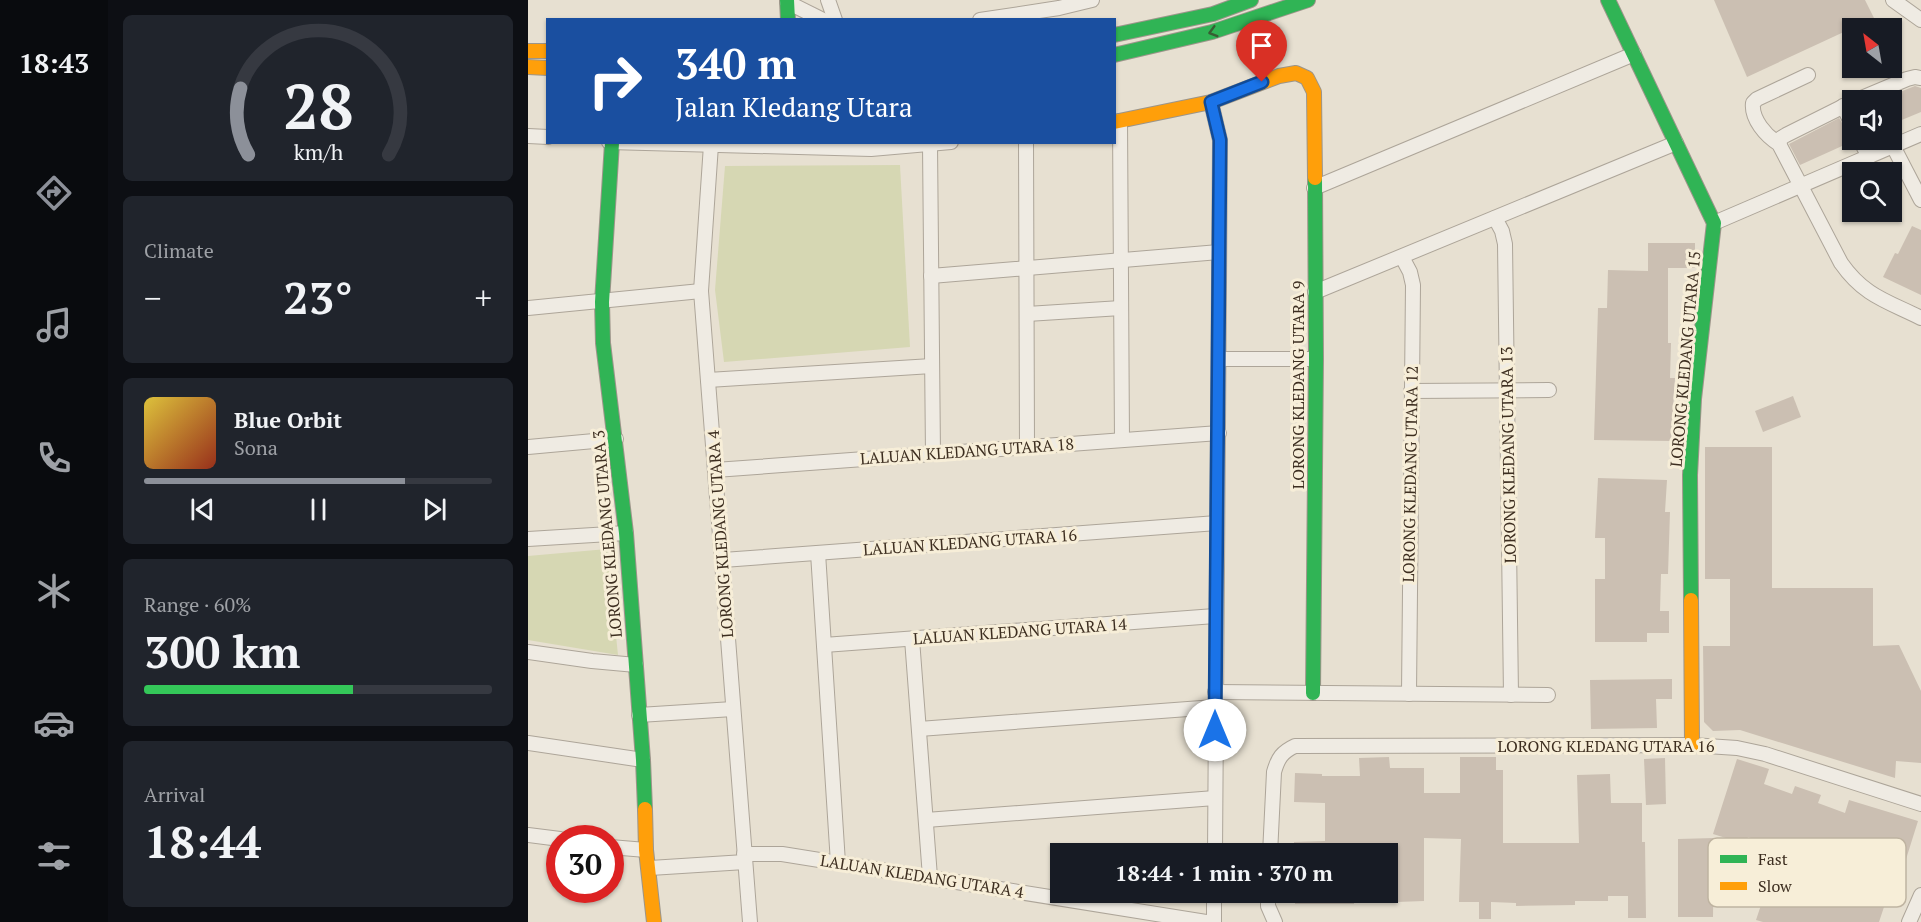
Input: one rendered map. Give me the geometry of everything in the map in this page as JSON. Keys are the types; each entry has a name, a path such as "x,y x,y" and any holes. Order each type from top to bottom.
{"street":[{"path":"828,0 834,18"},
{"path":"995,18 1060,9 1092,0"},
{"path":"1116,35 1213,14 1251,0"},
{"path":"1116,55 1212,33 1308,0"},
{"path":"1608,0 1714,223 1884,150"},
{"path":"1893,0 1921,20"},
{"path":"787,1 788,18"},
{"path":"787,1 819,18"},
{"path":"528,51 546,51"},
{"path":"1314,188 1634,54"},
{"path":"528,67 546,68"},
{"name":"LORONG KLEDANG UTARA 9","path":"1211,102 1279,76 1296,73 1307,78 1314,92 1316,359 1313,693"},
{"path":"1808,75 1757,99 1752,107 1763,130 1779,144 1841,263 1853,280 1866,291 1921,318"},
{"path":"1881,90 1907,79 1921,78"},
{"path":"1122,440 1121,260 1117,121 1211,102 1220,140 1215,843"},
{"path":"1779,144 1781,138 1786,135 1842,107"},
{"path":"1902,142 1921,134"},
{"path":"528,136 546,137"},
{"path":"1315,292 1676,143"},
{"name":"LORONG KLEDANG UTARA 3","path":"610,144 602,302 603,343 626,533 643,760 646,850 650,868 654,922"},
{"path":"660,144 871,149 937,144"},
{"path":"1026,144 1027,447"},
{"name":"LORONG KLEDANG UTARA 4","path":"711,145 701,291 750,922"},
{"path":"930,145 933,454"},
{"path":"1865,150 1869,157"},
{"path":"1895,150 1921,200"},
{"name":"LORONG KLEDANG UTARA 13","path":"1495,218 1506,244 1511,695"},
{"name":"LORONG KLEDANG UTARA 15","path":"1692,745 1691,464 1694,399 1714,223"},
{"path":"931,276 1219,252"},
{"name":"LORONG KLEDANG UTARA 12","path":"1402,256 1410,272 1413,285 1409,694"},
{"path":"528,308 701,291"},
{"path":"1027,314 1121,308"},
{"path":"1219,359 1316,359"},
{"path":"708,380 932,366"},
{"path":"1411,391 1549,390"},
{"name":"LALUAN KLEDANG UTARA 18","path":"715,470 1219,433"},
{"path":"528,447 616,439"},
{"name":"LALUAN KLEDANG UTARA 16","path":"723,560 1216,523"},
{"path":"528,539 626,533"},
{"path":"818,553 838,863"},
{"name":"LALUAN KLEDANG UTARA 14","path":"824,645 1215,616"},
{"path":"912,639 930,877"},
{"path":"528,652 636,665"},
{"path":"1215,692 1548,695"},
{"path":"919,729 1215,707"},
{"path":"639,715 732,709"},
{"path":"528,743 643,760"},
{"name":"LORONG KLEDANG UTARA 16","path":"1271,843 1274,772 1277,760 1284,751 1295,746 1692,745 1737,748 1766,754 1921,804"},
{"path":"926,820 1215,798"},
{"path":"528,835 546,837"},
{"path":"624,848 646,850"},
{"name":"LALUAN KLEDANG UTARA 4","path":"650,868 782,854 1206,922"},
{"path":"1909,922 1921,895"},
{"path":"1214,903 1214,922"},
{"path":"1268,903 1274,921"}],"green space":[{"path":"900,165 910,347 724,362 715,290 725,166"},
{"path":"607,549 618,655 528,640 528,556"}],"building":[{"path":"1714,0 1865,0 1874,18 1842,18 1842,33 1747,77"},
{"path":"1915,86 1921,88 1921,112 1902,120 1902,91"},
{"path":"1839,118 1842,123 1842,146 1800,165 1789,144"},
{"path":"1912,226 1921,230 1921,295 1883,277"},
{"path":"1648,243 1695,243 1695,268 1668,268 1670,378 1675,378 1671,441 1594,440 1598,308 1607,308 1608,270 1648,271"},
{"path":"1793,396 1801,417 1763,432 1755,411"},
{"path":"1705,447 1772,447 1772,588 1873,588 1873,646 1899,645 1921,691 1921,763 1896,761 1895,778 1740,730 1713,731 1704,722 1703,646 1730,646 1730,579 1705,579"},
{"path":"1598,478 1667,480 1665,512 1670,512 1668,574 1661,574 1660,611 1669,611 1669,633 1647,633 1647,642 1595,642 1595,579 1605,579 1605,538 1595,538"},
{"path":"1672,679 1672,699 1656,699 1657,728 1591,729 1590,680"},
{"path":"1389,757 1390,768 1424,768 1424,793 1460,793 1460,757 1496,757 1496,770 1503,770 1503,843 1579,843 1577,775 1610,774 1611,803 1642,803 1646,918 1628,918 1628,896 1608,896 1608,901 1575,901 1575,905 1516,906 1516,903 1491,902 1491,919 1479,919 1479,902 1459,902 1461,839 1424,838 1424,901 1398,902 1398,843 1294,843 1325,841 1325,803 1294,802 1295,773 1360,776 1359,758"},
{"path":"1665,758 1666,804 1646,805 1644,759"},
{"path":"1737,759 1769,769 1764,784 1792,794 1795,786 1821,795 1818,803 1845,813 1849,800 1918,821 1906,859 1906,838 1726,838 1713,834"},
{"path":"1708,838 1708,907 1713,907 1713,917 1678,917 1678,839"},
{"path":"1295,903 1354,903 1354,904"},
{"path":"1760,907 1884,907 1879,922 1763,922 1756,920"}],"traffic: fast":[{"path":"787,0 788,18"},
{"path":"1116,35 1213,14 1251,0"},
{"path":"1116,55 1212,32 1308,0"},
{"path":"1608,0 1714,223 1694,399 1690,475 1691,600"},
{"path":"612,144 602,302 603,343 626,533 645,809"},
{"path":"1313,693 1315,178"}],"traffic: slow":[{"path":"528,51 546,51"},
{"path":"528,67 546,68"},
{"path":"1116,122 1211,102 1279,76 1296,73 1307,78 1314,92 1315,178"},
{"path":"1691,600 1692,745"},
{"path":"645,809 646,850 654,922"}],"route":[{"path":"1215,730 1220,140 1211,102 1262,82"}]}
